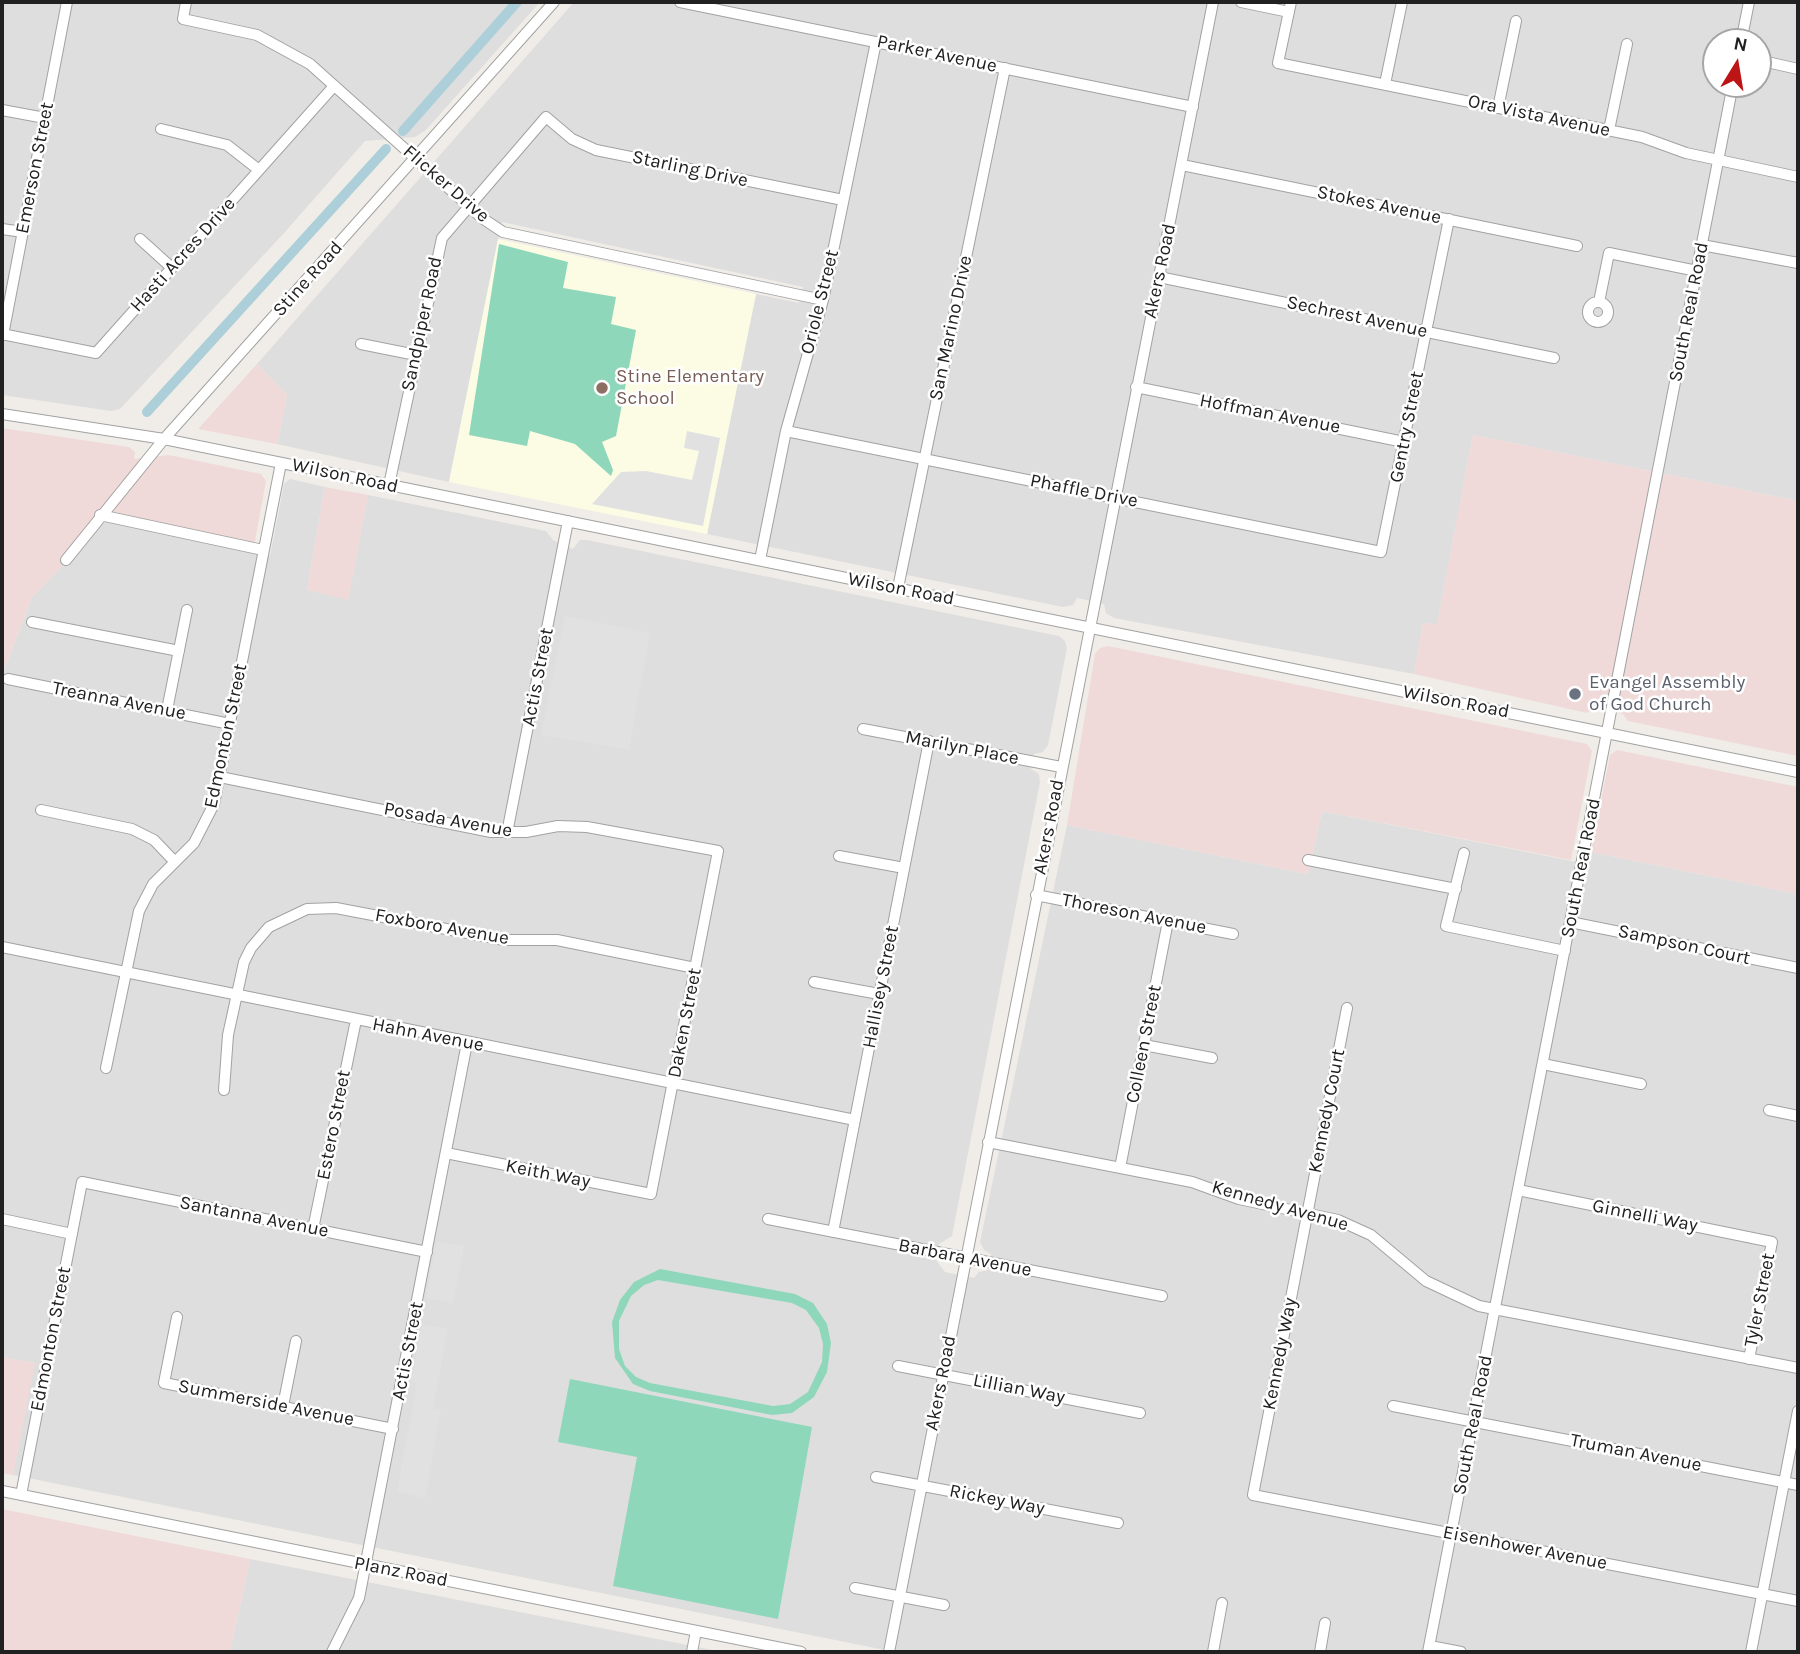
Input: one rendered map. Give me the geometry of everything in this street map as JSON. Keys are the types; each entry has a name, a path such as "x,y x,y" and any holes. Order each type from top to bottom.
{"street":[{"name":"Emerson Street","path":"2,335 67,2"},
{"name":"Flicker Drive","path":"186,2 183,19 238,29 275,43 310,64 490,224 518,237 823,300"},
{"name":"Stine Road","path":"66,560 164,439 554,2"},
{"name":"Parker Avenue","path":"680,2 1193,107"},
{"name":"Akers Road","path":"889,1652 1060,767 1213,2"},
{"path":"1241,2 1290,7"},
{"path":"1385,85 1402,2"},
{"path":"1744,28 1749,2"},
{"name":"Ora Vista Avenue","path":"1290,7 1278,63 1609,130 1718,160 1798,177"},
{"path":"1498,108 1516,22"},
{"name":"Oriole Street","path":"760,560 786,431 823,300 876,42"},
{"path":"1609,130 1626,44"},
{"path":"1772,63 1798,68"},
{"name":"San Marino Drive","path":"898,589 1005,68"},
{"name":"Hasti Acres Drive","path":"2,335 96,353 334,86"},
{"name":"South Real Road","path":"1429,1649 1730,98"},
{"path":"2,110 45,118"},
{"name":"Starling Drive","path":"546,117 572,139 596,149 844,200"},
{"name":"Sandpiper Road","path":"389,485 437,251 449,226 546,117"},
{"path":"161,129 228,145 260,170"},
{"name":"Stokes Avenue","path":"1182,165 1577,246"},
{"name":"Gentry Street","path":"1381,552 1449,219"},
{"path":"2,229 23,232"},
{"path":"140,239 172,268"},
{"path":"1702,245 1798,263"},
{"path":"1600,302 1609,253 1697,271"},
{"name":"Sechrest Avenue","path":"1159,277 1554,358"},
{"path":"360,344 416,355"},
{"name":"Hoffman Avenue","path":"1136,387 1404,442"},
{"name":"Wilson Road","path":"2,414 164,439 1798,772"},
{"name":"Phaffle Drive","path":"786,431 1381,552"},
{"name":"Edmonton Street","path":"106,1068 139,911 153,884 203,830 214,804 281,463"},
{"path":"100,515 263,550"},
{"name":"Actis Street","path":"507,833 568,521"},
{"path":"167,710 187,610"},
{"path":"32,622 179,651"},
{"name":"Treanna Avenue","path":"8,679 230,724"},
{"name":"Marilyn Place","path":"863,729 1060,767"},
{"name":"Hallisey Street","path":"833,1232 929,741"},
{"name":"Posada Avenue","path":"220,777 507,833 558,826 587,827 718,851"},
{"path":"41,810 132,829 154,840 175,862"},
{"name":"Daken Street","path":"651,1194 718,851"},
{"path":"1464,853 1446,926 1564,951"},
{"path":"839,856 904,868"},
{"path":"1308,860 1456,889"},
{"name":"Thoreson Avenue","path":"1036,895 1233,933"},
{"name":"Foxboro Avenue","path":"224,1090 228,1035 244,962 259,937 281,919 321,907 487,938 557,940 695,968"},
{"name":"Colleen Street","path":"1120,1168 1168,921"},
{"name":"Sampson Court","path":"1570,922 1798,968"},
{"name":"Hahn Avenue","path":"2,947 855,1121"},
{"path":"814,982 880,995"},
{"name":"Kennedy Court","path":"1307,1213 1347,1008"},
{"name":"Estero Street","path":"313,1229 355,1020"},
{"name":"Actis Street","path":"332,1652 354,1614 366,1564 467,1043"},
{"path":"1143,1045 1212,1058"},
{"path":"1543,1064 1641,1084"},
{"path":"1769,1110 1798,1116"},
{"name":"Kennedy Avenue","path":"988,1142 1192,1182 1239,1199 1354,1226 1384,1245 1410,1269 1443,1291 1495,1310 1798,1368"},
{"name":"Keith Way","path":"446,1153 651,1194"},
{"name":"Edmonton Street","path":"21,1495 82,1182"},
{"name":"Santanna Avenue","path":"82,1182 426,1252"},
{"name":"Ginnelli Way","path":"1518,1190 1772,1242"},
{"name":"Kennedy Way","path":"1253,1496 1307,1213"},
{"path":"2,1219 72,1234"},
{"name":"Barbara Avenue","path":"768,1219 1162,1296"},
{"name":"Tyler Street","path":"1749,1359 1772,1242"},
{"name":"Summerside Avenue","path":"177,1317 164,1383 393,1429"},
{"path":"283,1406 296,1341"},
{"name":"Lillian Way","path":"898,1366 1140,1412"},
{"name":"Truman Avenue","path":"1392,1406 1798,1485"},
{"path":"1751,1652 1798,1411"},
{"name":"Rickey Way","path":"876,1477 1118,1524"},
{"name":"Planz Road","path":"2,1491 801,1652"},
{"name":"Eisenhower Avenue","path":"1253,1496 1798,1601"},
{"path":"855,1588 944,1605"},
{"path":"1213,1652 1222,1603"},
{"path":"1320,1652 1325,1623"},
{"path":"692,1652 696,1631"},
{"path":"1429,1649 1461,1652"}],"shaded area":[{"path":"2,2 540,2 426,130 415,137 365,141 285,232 120,409 111,411 2,395"},
{"path":"574,2 1798,2 1798,501 1473,435 1437,625 1423,623 1414,674 1114,618 1106,613 1104,604 1077,598 1073,605 1063,607 707,534 756,294 799,303 803,287 502,222 449,482 277,444 287,395 257,364"},
{"name":"Stine Elementary School","path":"498,239 756,294 707,534 449,482"},
{"path":"257,364 287,395 277,444 198,429"},
{"path":"2,428 129,447 135,452 134,459 169,455 261,474 266,481 253,552 108,519 32,597 2,675"},
{"path":"687,431 720,438 703,526 592,504 621,472 646,471 692,480 699,451 684,448"},
{"path":"1473,435 1798,501 1798,756 1628,721 1623,714 1594,708 1587,713 1414,674 1423,623 1437,624"},
{"path":"290,479 325,487 307,590 348,599 368,495 546,531 553,540 573,549 580,540 587,540 1059,636 1065,641 1067,648 1048,745 1043,752 1034,754 1031,769 1039,774 1040,782 952,1236 939,1244 936,1260 945,1272 974,1278 979,1272 988,1270 991,1254 984,1250 980,1242 1067,825 1308,874 1322,811 1587,864 1591,852 1798,894 1798,1652 895,1652 13,1475 34,1363 2,1357 2,675 32,597 108,519 270,556 284,484"},
{"path":"325,487 368,495 348,600 307,590"},
{"path":"565,616 650,633 629,750 541,735"},
{"path":"1108,646 1587,744 1592,751 1571,860 1322,811 1308,874 1067,825 1095,654 1100,648"},
{"path":"1617,750 1798,787 1798,894 1591,852 1610,755"},
{"path":"437,1241 464,1246 453,1304 426,1298"},
{"path":"422,1325 448,1329 433,1408 441,1410 425,1498 397,1492 417,1383 411,1382"},
{"path":"2,1357 35,1363 13,1475 2,1473"},
{"path":"2,1509 250,1559 230,1652 2,1652"},
{"path":"250,1559 723,1652 230,1652"}],"green space":[{"path":"499,244 568,262 563,288 616,297 611,324 636,330 616,436 602,442 613,470 611,476 575,444 530,431 527,446 469,435"},
{"path":"660,1269 795,1294 813,1303 827,1324 831,1343 827,1372 814,1397 792,1413 772,1415 650,1391 633,1384 615,1358 612,1322 620,1300 634,1282","holes":["658,1280 792,1303 806,1310 819,1328 823,1344 822,1362 808,1392 790,1404 773,1406 650,1383 636,1377 625,1366 619,1349 619,1321 631,1296 644,1285"]},
{"path":"570,1379 812,1427 778,1619 613,1586 637,1457 558,1442"}],"waterway":[{"path":"403,131 517,2"},
{"path":"147,412 386,149"}],"place":[{"name":"Stine Elementary School","path":"602,388"},
{"name":"Evangel Assembly of God Church","path":"1575,694"}]}
